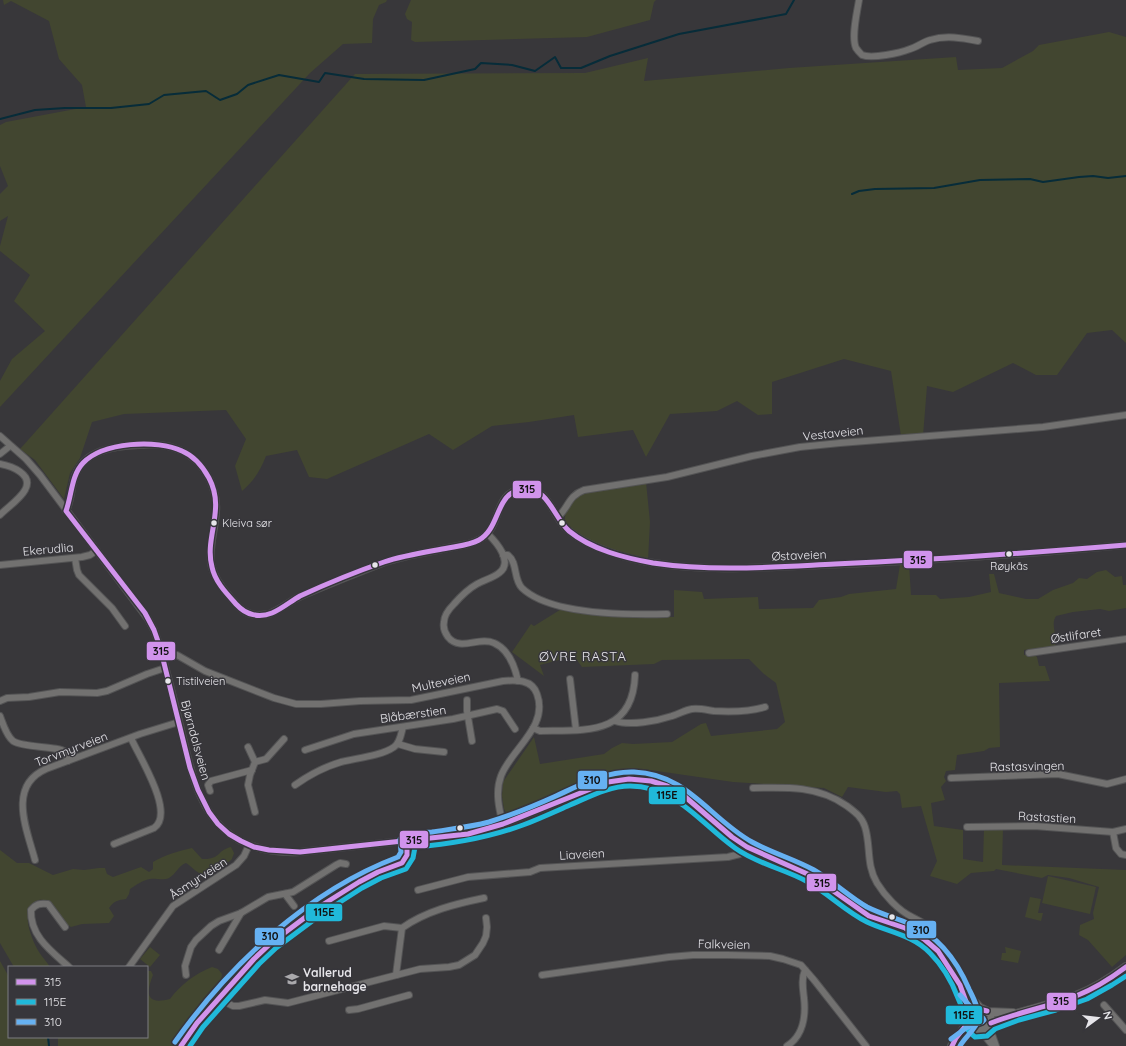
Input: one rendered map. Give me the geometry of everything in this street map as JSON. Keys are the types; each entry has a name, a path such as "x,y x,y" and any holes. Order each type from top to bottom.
{"main road":[{"path":"953,1046 969,1034 985,1029 990,1024 1017,1013 1075,996 1101,984 1126,967"},
{"path":"953,1046 956,1038 976,1011 1017,1013"},
{"path":"985,1011 991,1017 990,1024"},
{"path":"971,1017 973,1027 979,1030"}],"street":[{"path":"859,0 854,37 855,47 863,55 874,56 901,52 912,49 930,40 959,37 978,41"},
{"name":"Vestaveien","path":"558,517 571,498 584,490 685,473 752,456 784,450 832,444 1043,427 1126,415"},
{"name":"Bjørndalsveien","path":"0,436 35,469 148,619 156,635 163,657 198,790 212,816 223,829 236,839 271,852 289,853 462,835 503,824 614,781 636,779 658,783 684,795 732,837 747,847 812,876 869,916 911,931 924,939 943,957 960,985 971,1017"},
{"path":"66,511 70,502 73,480 77,470 87,459 100,451 119,446 152,444 173,447 188,454 198,462 206,473 215,497 216,512 211,553 215,576 237,606 246,612 255,615 264,615 274,612 301,596 385,562 468,544 488,534 503,555 504,563 500,572 468,590 449,609 444,618 444,629 451,640 459,644 484,641 496,644 502,648 511,661 518,681 532,686 538,696 539,712 533,728 509,761 501,776 498,796 503,824"},
{"path":"0,454 10,446"},
{"path":"0,459 0,465 11,466 19,470 25,478 27,484 23,493 0,515"},
{"name":"Østaveien","path":"488,534 504,500 512,493 519,490 529,489 541,494 547,499 567,529 578,537 622,557 652,563 689,567 778,567 903,562 1015,555 1126,545"},
{"name":"Ekerudlia","path":"0,565 75,558 87,556 96,551"},
{"path":"503,555 508,555 512,559 516,578 524,589 550,602 578,609 614,614 667,614"},
{"path":"75,558 79,575 112,608 125,626"},
{"name":"Østlifaret","path":"1029,653 1126,639"},
{"name":"Multeveien","path":"163,657 173,655 180,656 205,671 274,698 296,704 411,700 495,682 518,681"},
{"path":"0,701 7,698 29,697 60,692 107,691 147,674 166,668"},
{"path":"533,728 540,731 576,730 603,727 615,721 625,711 630,702 634,689 635,675"},
{"path":"570,679 576,730"},
{"path":"467,700 467,715 472,741"},
{"path":"615,721 620,723 632,723 655,720 693,709 741,712 766,707"},
{"name":"Blåbærstien","path":"305,750 354,734 453,719 493,710 501,710 515,729"},
{"path":"0,716 6,731 13,741 26,745 60,749 65,752 68,761"},
{"name":"Torvmyrveien","path":"35,860 23,813 22,803 25,789 29,780 35,774 131,738 179,722"},
{"path":"398,744 403,727"},
{"path":"114,844 154,828 158,824 161,817 161,809 153,782 131,738"},
{"path":"255,762 266,759 284,739"},
{"path":"295,785 309,775 339,762 386,750 398,744 415,749 444,752"},
{"path":"248,747 255,762 248,785 255,812"},
{"path":"210,791 208,785 211,781 252,770"},
{"name":"Rastasvingen","path":"952,778 1058,774 1107,784 1126,779"},
{"path":"753,788 782,787 814,791 828,795 840,801 857,813 865,826 870,865 877,884 903,911 933,929 924,939"},
{"name":"Rastastien","path":"967,827 1034,826 1113,832 1126,829"},
{"path":"1113,832 1116,848 1120,854 1126,855"},
{"path":"181,1046 197,1023 263,950 319,908 366,878 404,861 408,853 407,841"},
{"name":"Åsmyrveien","path":"130,966 173,906 236,865 244,856 249,845"},
{"name":"Liaveien","path":"418,890 468,877 530,872 540,868 728,857 740,854 747,847"},
{"path":"186,975 185,966 196,940 214,923 241,913 268,897 293,892 336,864 346,864"},
{"path":"285,894 294,906"},
{"path":"329,941 384,926 402,928 409,923 441,908 484,898"},
{"path":"65,927 48,904 42,903 36,905 31,910 33,926 37,935 68,966"},
{"path":"219,950 241,913"},
{"path":"220,997 229,1005 233,1006 265,1000 288,1003 420,969 459,965 475,955 483,943 486,936 486,918"},
{"path":"396,975 402,928"},
{"name":"Falkveien","path":"542,975 628,962 693,955 770,956 800,965 866,1046"},
{"path":"788,1046 797,1037 802,1026 804,1008 802,981 805,970"},
{"name":"Bjørndalsveien","path":"960,985 985,1011"},
{"path":"349,1010 358,1009 409,995"},
{"path":"1104,1005 1126,1030"},
{"path":"990,1024 996,1046"},
{"path":"979,1030 993,1046"}],"green space":[{"path":"3,0 387,0 379,5 373,19 372,43 343,44 310,73 0,407 0,381 12,359 45,331 14,301 30,275 0,251 8,216 0,221 0,194 8,186 0,166 0,125 6,122 86,107 82,85 59,59 49,21 11,1 4,5"},
{"path":"411,0 656,0 654,2 650,20 587,37 415,42 411,40 412,22 407,19 405,14"},
{"path":"1109,32 1126,37 1126,343 1112,330 1087,333 1057,375 1036,375 1013,363 953,392 927,386 923,436 901,436 891,371 844,359 772,382 772,414 758,415 737,401 717,411 670,414 646,457 633,430 578,437 574,415 492,426 453,450 429,434 327,479 309,477 297,450 266,456 256,475 242,491 235,466 246,439 226,410 124,414 92,422 80,458 70,473 64,499 35,460 20,449 355,74 585,73 648,58 644,81 789,68 956,57 958,70 1002,68 1033,51 1039,45"},
{"path":"646,482 650,522 648,560 592,543 572,531 564,523 566,510 569,503 580,494"},
{"path":"909,564 911,595 936,595 940,599 969,597 991,592 989,574 994,574 999,593 1026,599 1038,599 1053,590 1073,583 1079,578 1087,579 1097,572 1106,570 1115,577 1122,576 1123,585 1126,585 1126,608 1109,611 1100,609 1073,612 1056,616 1054,619 1056,638 1055,646 1024,650 1024,655 1034,654 1037,657 1039,666 1045,666 1050,681 999,683 1000,747 957,755 955,770 946,771 944,777 946,781 941,787 945,800 931,803 934,826 963,830 963,859 983,862 984,829 1003,828 1002,865 1126,870 1126,955 1112,967 1088,940 1079,935 1080,925 1094,919 1093,913 1099,887 1069,878 1048,875 1042,878 996,869 994,871 971,873 957,884 930,876 937,861 921,806 902,808 900,794 897,791 886,792 848,787 842,797 824,788 733,782 643,769 617,770 592,778 507,814 504,809 502,796 503,782 534,737 540,764 604,754 622,743 633,744 672,742 701,724 706,723 711,736 777,729 785,722 776,683 764,674 749,659 662,660 654,664 582,667 574,656 540,665 544,676 512,652 531,624 534,626 563,608 625,617 674,617 674,590 702,592 704,599 758,597 759,609 813,608 819,600 841,597 849,594 896,589 900,565"},
{"path":"231,847 234,853 232,859 212,871 201,874 186,863 169,878 150,879 137,884 130,889 126,899 116,901 109,908 114,916 109,923 82,924 71,927 51,902 45,900 36,901 30,907 28,923 37,949 49,966 13,966 0,943 0,850 17,863 29,863 53,875 73,869 84,870 105,868 107,874 113,877 141,867 149,872 153,869 153,862 182,850 192,848 202,859 207,859 215,857"},
{"path":"1048,876 1096,887 1090,914 1042,903"},
{"path":"1030,897 1041,899 1038,913 1043,913 1041,921 1025,917"},
{"path":"150,947 160,955 150,967 140,959"},
{"path":"1005,947 1021,951 1018,963 1001,960 1002,953 1006,953"},
{"path":"0,961 8,975 8,1038 47,1038 49,1046 0,1046"},
{"path":"212,967 218,969 222,974 221,982 176,1046 58,1046 58,1038 148,1038 148,971 151,971 153,975 149,988 150,997 157,1001 170,999 189,980"}],"waterway":[{"path":"0,119 35,110 65,108 111,108 149,104 164,95 206,91 220,100 237,94 248,85 279,75 319,82 325,73 364,79 424,80 475,69 481,63 512,65 535,71 555,57 561,68 581,68 610,56 679,34 786,14 794,0"},
{"path":"852,194 859,191 875,189 934,188 980,180 1030,179 1043,182 1079,177 1093,176 1108,178 1126,176"},
{"path":"48,1038 49,1046"}],"transit line":[{"name":"315","path":"971,1015 960,985 938,951 924,939 905,928 869,916 812,876 747,847 732,837 683,795 667,786 651,781 629,779 608,782 503,824 468,834 300,852 269,850 254,847 229,834 218,824 209,812 198,790 190,768 160,647 154,630 145,613 66,511 74,480 79,468 92,456 117,447 145,444 171,447 182,451 198,462 209,478 214,490 216,501 210,556 212,567 222,588 237,605 244,611 253,615 267,615 272,613 300,596 384,562 475,542 486,534 508,496 515,491 524,489 532,490 545,498 564,525 578,538 598,548 631,559 676,566 721,568 789,566 944,558 1126,545"},
{"name":"310","path":"175,1042 220,985 273,933 302,910 333,889 398,857 401,852 400,839 404,835 460,828 489,822 531,807 603,776 624,772 634,772 653,775 669,780 684,789 737,832 752,842 814,870 867,907 910,924 930,935 953,959 977,1008 977,1023 960,1046"},
{"name":"115E","path":"190,1046 203,1027 259,964 276,948 323,913 362,888 381,878 406,869 413,858 415,847 456,842 497,834 529,823 599,792 622,786 646,788 661,792 687,808 744,854 808,882 859,918 916,942 930,953 943,968 956,992 963,1010 966,1027 975,1037 987,1036 995,1029 1019,1020 1056,1010 1087,999 1126,976"},
{"name":"315","path":"181,1046 197,1023 254,959 271,943 319,907 359,882 378,872 402,863 407,855 407,841"},
{"name":"315","path":"991,1023 1076,996 1102,983 1126,967"},
{"name":"310","path":"951,1039 966,1028 984,1020 960,995"},
{"name":"315","path":"952,1046 956,1038 971,1019 973,1013 979,1009 987,1011"}],"place":[{"name":"Kleiva sør","path":"214,523"},
{"name":"Røykås","path":"1009,554"},
{"name":"Tistilveien","path":"168,681"},
{"name":"Vallerud barnehage","path":"292,979"}],"district":[{"name":"ØVRE RASTA","path":"583,656"}]}
